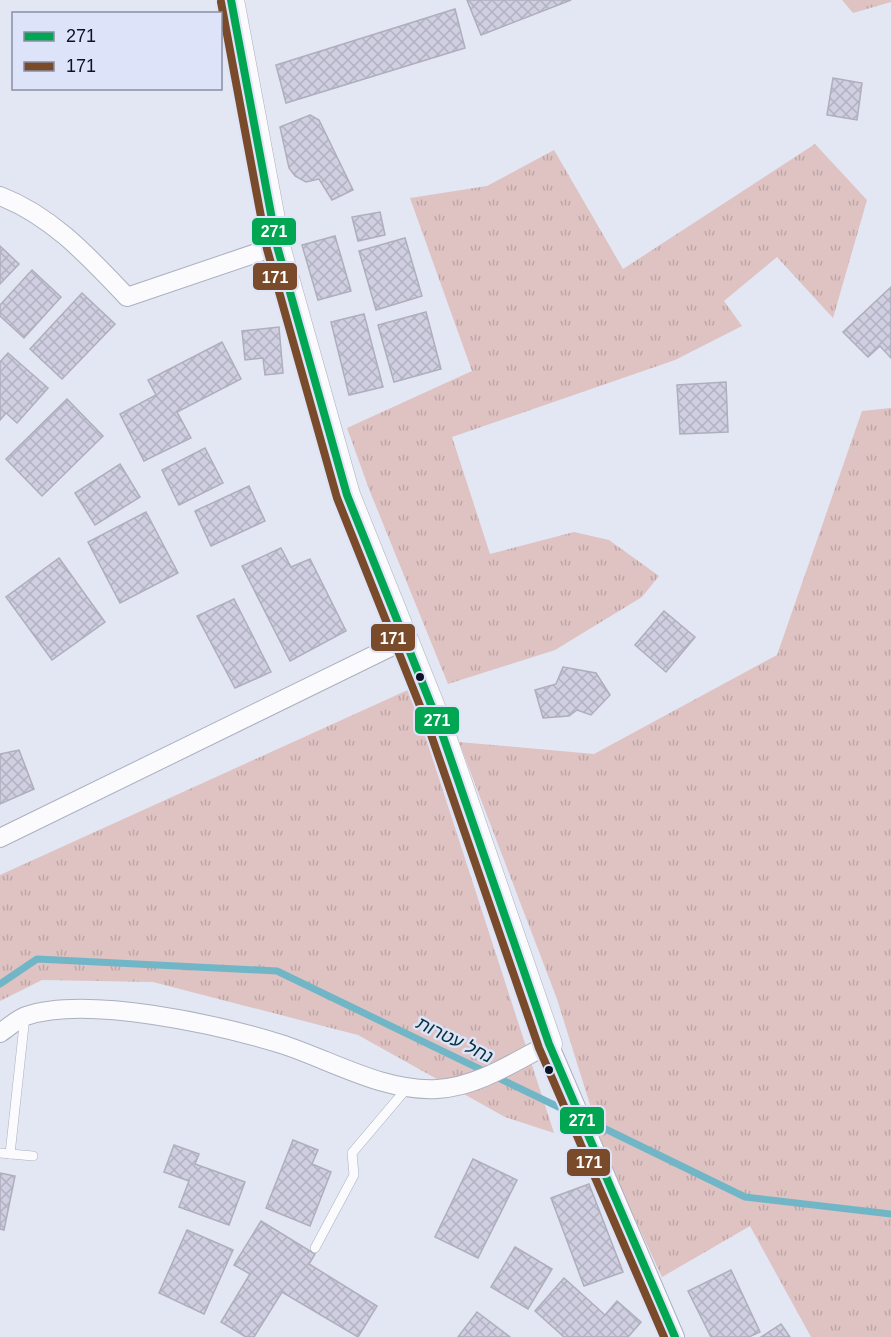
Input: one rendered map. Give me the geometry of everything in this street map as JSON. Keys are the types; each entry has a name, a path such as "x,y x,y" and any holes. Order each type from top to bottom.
{"street":[{"path":"231,0 277,246 347,495 438,722 549,1044 675,1337"},
{"path":"0,196 24,206 81,248 127,297 277,246"},
{"path":"0,838 405,640"},
{"path":"0,1033 26,1016 81,1008 141,1014 208,1026 280,1044 407,1088 438,1089 474,1082 549,1044"}],"lane":[{"path":"26,1016 5,1153 33,1156"},
{"path":"315,1248 354,1175 352,1153 407,1088"}],"green space":[{"path":"842,0 891,0 891,2 853,13"},
{"path":"815,144 867,200 833,318 777,257 724,301 742,326 675,360 452,437 490,554 574,532 609,540 659,576 642,597 555,650 448,684 369,489 347,428 472,371 410,198 487,186 554,150 623,269"},
{"path":"891,408 891,1337 811,1337 750,1226 662,1277 607,1159 557,999 459,742 594,754 777,655 862,411"},
{"path":"410,689 554,1133 505,1117 358,1035 153,982 42,980 0,1001 0,875"}],"building":[{"path":"467,0 571,0 481,35"},
{"path":"455,9 465,48 286,103 276,65"},
{"path":"833,78 862,83 857,120 827,115"},
{"path":"310,115 319,120 353,190 332,200 319,179 306,182 295,176 289,168 280,127"},
{"path":"380,212 385,235 358,241 352,217"},
{"path":"335,236 351,291 318,300 302,245"},
{"path":"405,238 422,296 376,310 359,251"},
{"path":"0,246 19,264 0,284"},
{"path":"32,270 61,297 24,338 0,316 0,305"},
{"path":"891,287 891,358 880,346 868,357 843,332"},
{"path":"82,293 115,324 62,379 30,349"},
{"path":"426,312 441,369 394,382 378,325"},
{"path":"364,314 383,387 349,395 331,322"},
{"path":"279,327 283,373 265,375 263,358 245,360 242,331"},
{"path":"222,342 241,379 177,412 191,438 144,461 120,414 156,395 148,380"},
{"path":"8,353 48,388 17,423 6,413 0,420 0,362"},
{"path":"726,382 728,432 680,434 677,385"},
{"path":"67,399 103,436 42,496 6,459"},
{"path":"205,448 223,483 179,505 162,470"},
{"path":"120,464 140,497 95,525 75,493"},
{"path":"249,486 265,521 211,546 195,511"},
{"path":"146,512 178,573 120,603 88,542"},
{"path":"281,548 291,567 310,559 346,631 290,661 242,566"},
{"path":"59,558 105,622 52,660 6,597"},
{"path":"234,599 271,672 235,688 197,616"},
{"path":"664,611 695,637 666,672 635,645"},
{"path":"563,667 596,673 610,695 591,715 577,710 569,716 543,718 535,690 556,684"},
{"path":"19,750 34,789 0,804 0,754"},
{"path":"293,1140 318,1150 312,1164 331,1172 310,1226 266,1208"},
{"path":"174,1145 199,1154 195,1164 245,1182 229,1225 179,1207 189,1181 164,1172"},
{"path":"473,1159 517,1180 478,1258 435,1237"},
{"path":"0,1173 15,1176 4,1230 0,1229"},
{"path":"589,1184 623,1272 584,1286 551,1198"},
{"path":"261,1221 315,1254 309,1264 377,1306 358,1337 282,1292 254,1337 246,1337 221,1322 250,1274 234,1265"},
{"path":"187,1230 233,1250 204,1314 159,1293"},
{"path":"515,1247 552,1269 528,1309 491,1287"},
{"path":"731,1270 760,1332 749,1337 711,1337 688,1291"},
{"path":"564,1278 605,1315 617,1301 641,1322 628,1337 564,1337 535,1311"},
{"path":"477,1312 510,1337 458,1337"},
{"path":"781,1324 790,1337 761,1337"}],"waterway":[{"name":"נחל עטרות","path":"0,984 37,959 277,971 575,1115"},
{"name":"נחל עטרות","path":"585,1119 745,1197 891,1214"}],"transit line":[{"name":"271","path":"231,0 277,246 347,495 438,722 549,1044 675,1337"},
{"name":"171","path":"221,2 267,249 337,498 428,726 539,1048 664,1337"}]}
